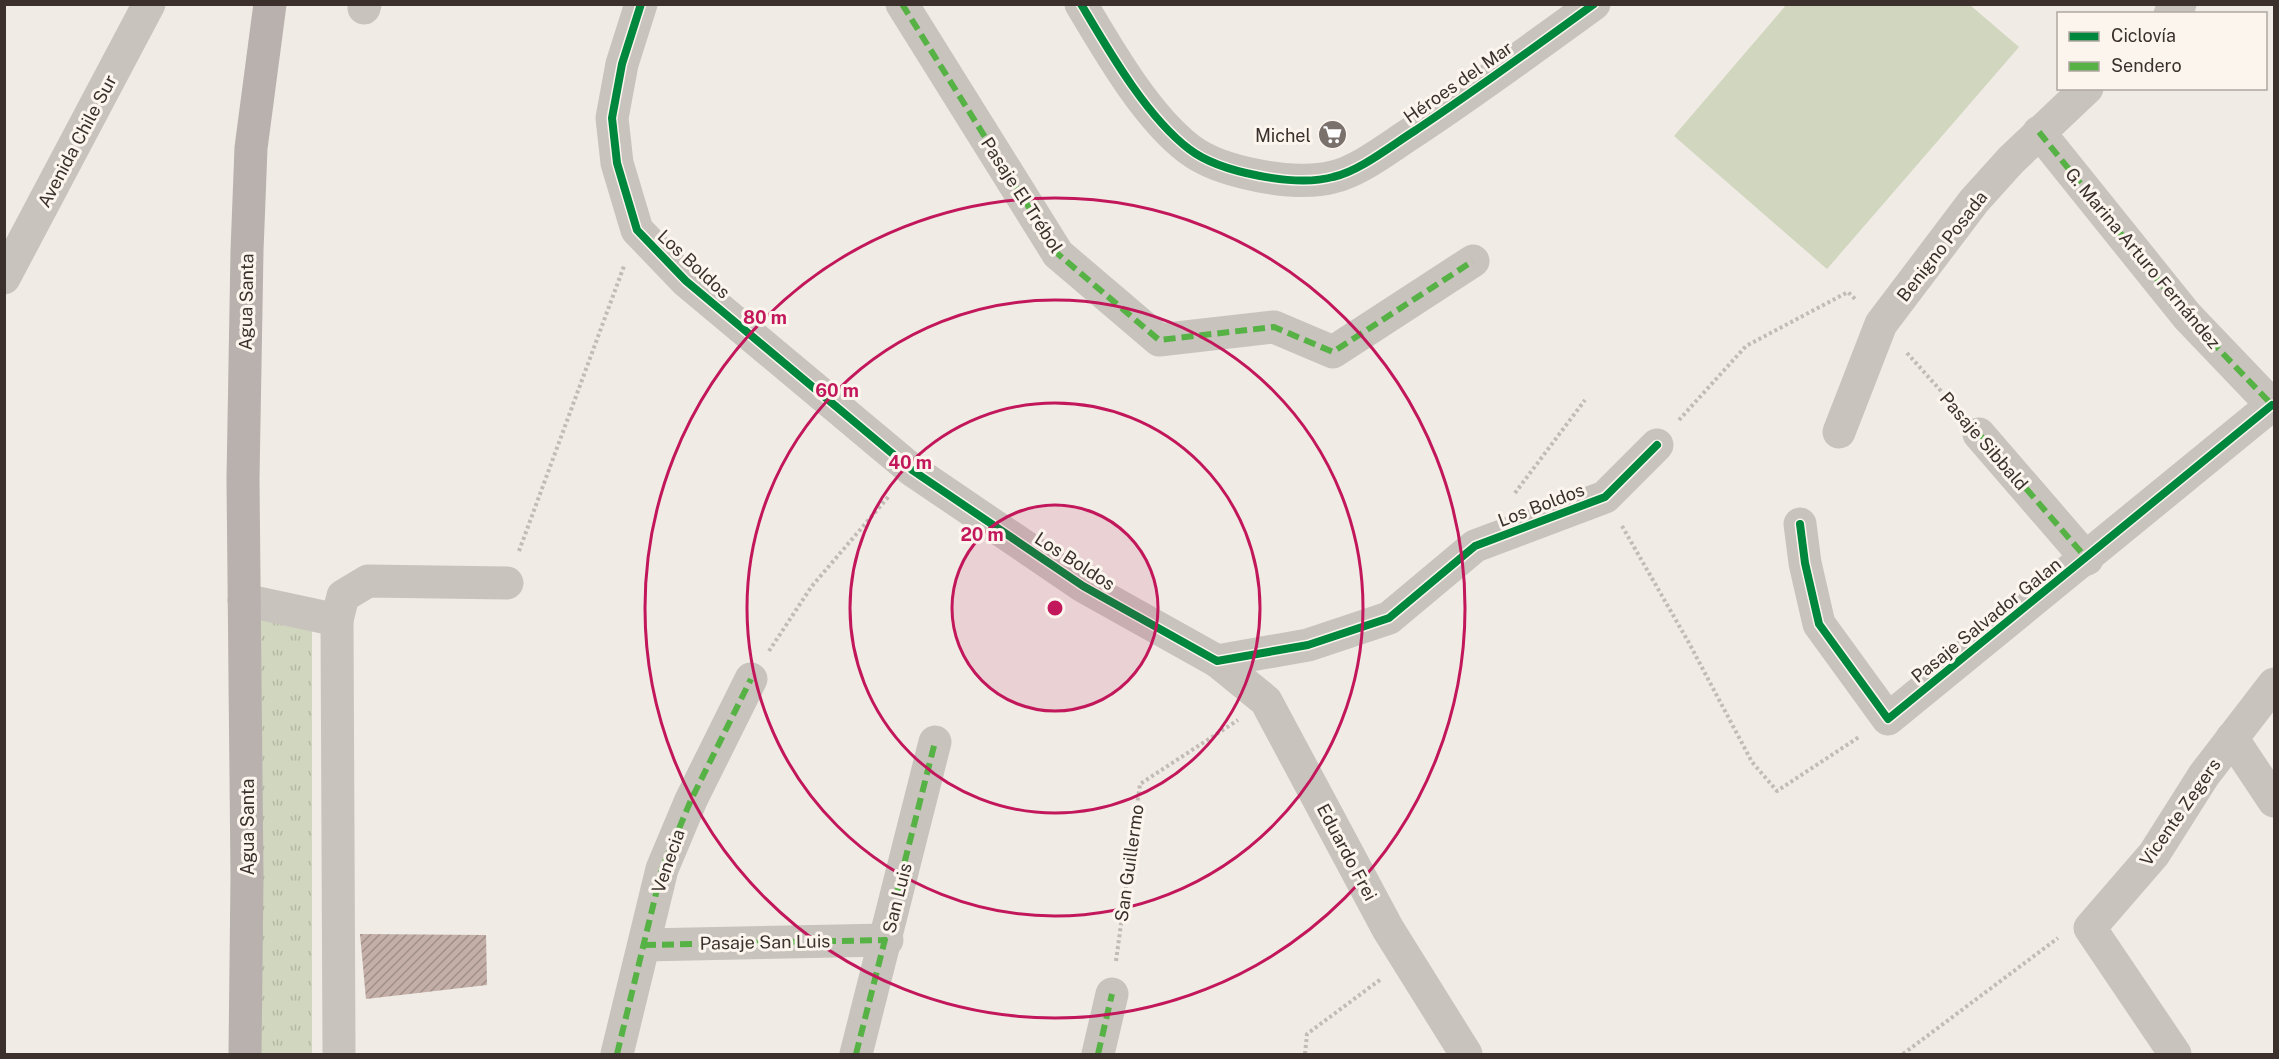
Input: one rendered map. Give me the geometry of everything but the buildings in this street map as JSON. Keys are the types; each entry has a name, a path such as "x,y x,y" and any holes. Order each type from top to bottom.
{"main road":[{"name":"Agua Santa","path":"245,1054 246,273 251,148 270,4"}],"street":[{"name":"Avenida Chile Sur","path":"4,278 149,4"},
{"name":"Los Boldos","path":"641,4 622,64 612,118 617,163 637,230 686,281 912,470 1083,586 1217,661 1308,645 1389,618 1475,546 1605,497 1657,445"},
{"name":"Pasaje El Trébol","path":"902,4 1058,254 1159,340 1274,327 1333,352 1473,261"},
{"name":"Héroes del Mar","path":"1081,4 1118,65 1162,122 1190,150 1226,166 1261,176 1297,181 1334,177 1376,156 1485,83 1594,4"},
{"name":"Benigno Posada","path":"1839,432 1881,324 1974,201 2039,132 2085,90"},
{"name":"G. Marina Arturo Fernández","path":"2039,132 2187,316 2273,406"},
{"name":"Pasaje Salvador Galan","path":"1887,719 2273,406"},
{"name":"Pasaje Sibbald","path":"1979,434 2087,559"},
{"path":"1800,524 1804,562 1819,624 1887,719"},
{"path":"339,1054 337,620 343,596 368,581 507,583"},
{"path":"244,600 337,620"},
{"name":"Eduardo Frei","path":"1217,661 1266,701 1388,929 1466,1054"},
{"name":"Venecia","path":"617,1054 662,869 691,800 751,680"},
{"name":"Vicente Zegers","path":"2090,928 2154,854 2204,775 2274,684"},
{"path":"2232,738 2274,801"},
{"name":"San Luis","path":"856,1054 935,742"},
{"path":"2090,928 2175,1054"},
{"name":"Pasaje San Luis","path":"644,945 886,940"},
{"path":"1098,1054 1112,994"}],"path":[{"path":"507,583 637,230"},
{"path":"1657,445 1746,346 1848,292 1881,324"},
{"path":"751,680 812,586 912,470"},
{"path":"1605,497 1689,643 1752,762 1777,791 1887,719"},
{"path":"1903,1054 2060,936 2090,928"},
{"path":"1305,1054 1307,1034 1408,959"}],"green space":[{"path":"1787,4 1970,5 2019,47 1827,269 1674,136"},
{"path":"241,588 312,616 312,1054 245,1054"}],"marked path":[{"path":"902,4 1058,254 1159,340 1274,327 1333,352 1473,261"},
{"path":"2039,132 2187,316 2274,407"},
{"path":"1979,434 2087,559"},
{"path":"617,1054 662,869 691,800 751,679"},
{"path":"856,1054 935,742"},
{"path":"644,945 887,940"},
{"path":"1098,1054 1112,994"}],"cycle path":[{"path":"641,4 622,64 612,118 617,163 637,230 686,281 912,470 1083,586 1217,661 1308,645 1389,618 1475,546 1605,497 1657,445"},
{"path":"1081,4 1143,101 1173,135 1189,149 1203,158 1238,171 1279,179 1299,180 1333,177 1365,163 1461,99 1594,4"},
{"path":"1800,524 1805,563 1819,624 1888,719 2272,405"}],"place":[{"name":"Michel","path":"1332,135"}]}
